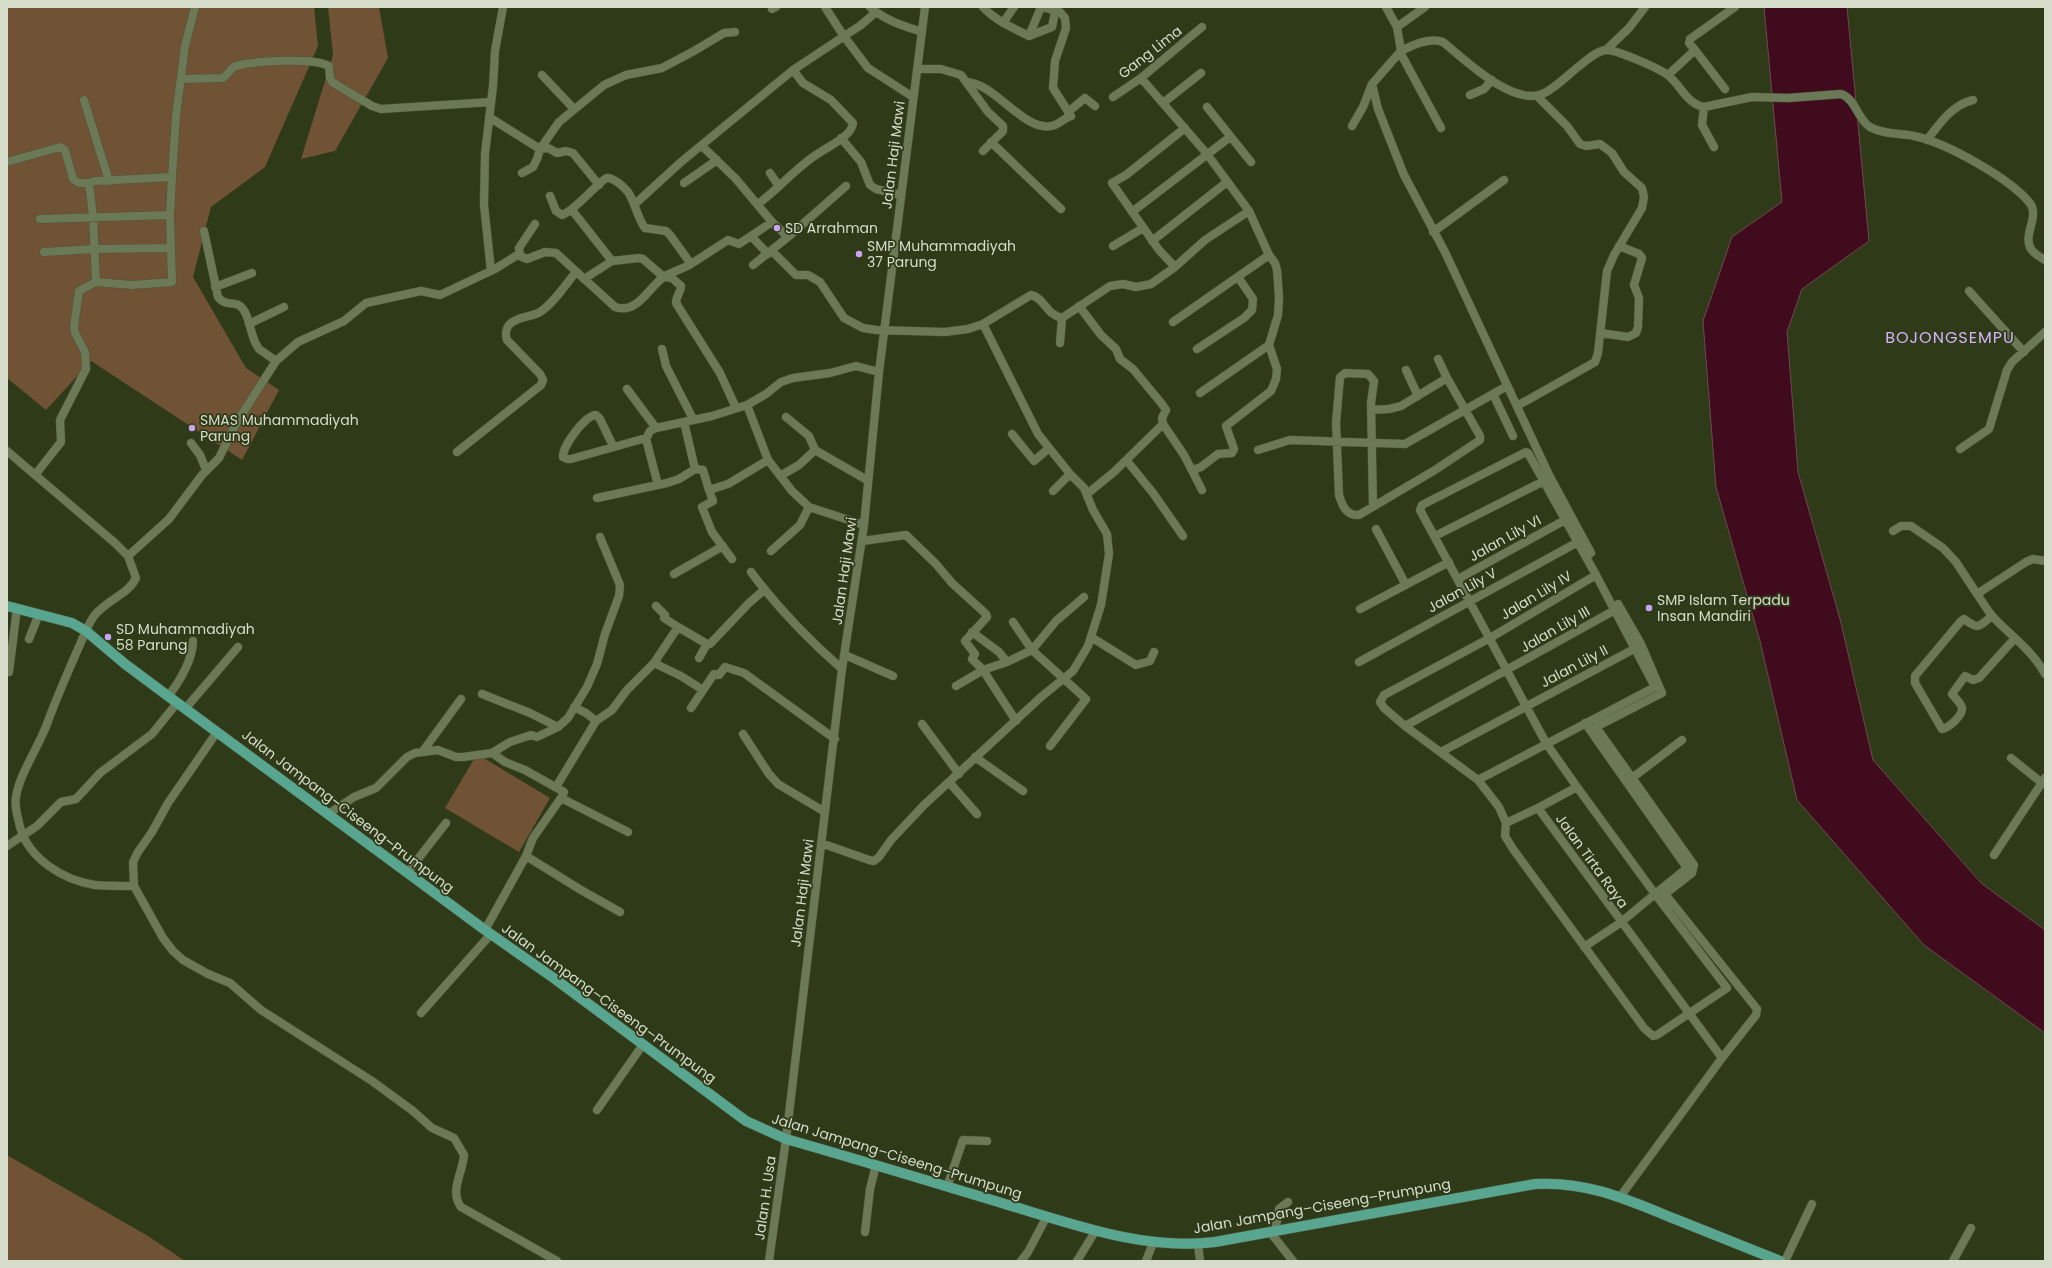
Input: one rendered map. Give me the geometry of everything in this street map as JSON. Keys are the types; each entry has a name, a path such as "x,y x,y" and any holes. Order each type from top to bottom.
{"main road":[{"name":"Jalan Jampang–Ciseeng–Prumpung","path":"12,607 72,623 86,631 125,664 181,706 407,873 555,979 746,1121 786,1139 876,1164 947,1187 1096,1230 1153,1243 1198,1244 1273,1232 1535,1184 1584,1186 1620,1197 1780,1261"}],"street":[{"path":"35,474 61,442 60,420 86,369 85,352 75,333 75,314 79,291 96,282 132,285 171,283 173,280 170,248 172,177 181,78 188,32 195,7"},
{"path":"491,271 484,205 485,154 495,51 503,7"},
{"path":"825,7 843,36 868,68 913,97"},
{"name":"Jalan Haji Mawi","path":"786,1139 821,843 835,739 842,669 864,525 867,480 879,372 925,7"},
{"path":"983,7 1003,23 1029,36 1052,27 1055,12"},
{"path":"1003,23 1014,7"},
{"path":"966,82 978,84 1028,120 1044,126 1056,125 1071,116 1053,88 1055,61 1066,21 1062,13 1041,7 1029,36"},
{"path":"1386,7 1397,27 1403,58 1420,86 1441,128"},
{"path":"1397,27 1425,7"},
{"path":"1352,126 1363,107 1372,84 1401,51 1426,42 1438,40 1443,42 1492,80 1519,94 1537,96 1548,91 1594,55 1606,50 1629,28 1645,7"},
{"path":"1725,89 1689,43 1690,39 1735,7"},
{"path":"635,204 793,70 861,25 873,10 922,32"},
{"name":"Gang Lima","path":"1113,97 1141,78 1202,27"},
{"path":"522,173 533,167 540,149 559,122 604,85 615,78 662,68 724,33 735,32"},
{"path":"1606,50 1624,55 1668,75 1690,100 1698,106 1704,108 1752,97 1788,98 1841,94 1849,98 1864,122 1871,128 1927,140 1944,146 1998,177 2020,192 2030,204 2033,213 2029,244 2034,252 2045,260"},
{"path":"1668,75 1695,50"},
{"path":"181,78 223,78 237,66 290,61 315,62 329,66 330,78 332,82 372,106 381,109 491,102"},
{"path":"917,69 950,72 961,75 988,112 1004,128 983,151"},
{"path":"758,204 808,160 841,138 852,127 852,121 830,100 803,83 793,70"},
{"path":"1163,103 1201,73"},
{"path":"542,75 574,109"},
{"path":"1141,78 1207,154 1249,211 1277,270 1279,297 1278,315 1269,344 1277,369 1276,379 1271,391 1226,426 1234,449 1232,453 1218,454 1201,468 1193,470"},
{"path":"1470,95 1484,89 1492,80"},
{"path":"1372,84 1378,109 1404,175 1444,252 1548,475 1620,608 1642,644 1662,693 1596,727 1694,865 1692,873 1665,894 1757,1009 1756,1015 1722,1058 1620,1197"},
{"path":"1517,406 1595,362 1601,333 1604,285 1611,261 1642,208 1644,197 1642,188 1620,168 1612,153 1604,146 1597,143 1583,145 1577,141 1567,126 1537,96"},
{"path":"1068,112 1085,98 1095,106"},
{"path":"84,100 109,181"},
{"path":"1927,140 1954,108 1963,102 1973,100"},
{"path":"1207,108 1251,162"},
{"path":"1704,108 1702,125 1714,147"},
{"path":"489,117 540,149 548,148 557,152 566,151 573,153 599,185"},
{"path":"1175,267 1152,241 1112,183 1126,175 1185,128"},
{"path":"1132,212 1230,137"},
{"path":"841,138 861,162 870,185 876,189 901,195"},
{"path":"991,142 1061,209"},
{"path":"702,146 758,204 772,222 788,237"},
{"path":"7,162 60,147 65,150 73,179 79,183 172,177"},
{"path":"684,183 717,160"},
{"path":"770,173 778,185"},
{"path":"550,196 559,215 564,215 572,210 606,179 613,179 625,189 635,204 641,222 645,228 666,231 691,264"},
{"path":"1433,232 1504,180"},
{"path":"1152,241 1227,182"},
{"path":"89,183 93,216 96,282"},
{"path":"753,265 788,237 846,186"},
{"path":"572,210 612,261"},
{"path":"1062,318 1110,286 1118,284 1136,287 1147,285 1175,267 1205,240 1249,211"},
{"path":"40,219 93,216 170,215"},
{"path":"519,254 527,258 549,251 556,253 565,259 576,272 615,307 622,310 632,306 640,300 665,276 691,264 728,240 732,240 738,244 772,222"},
{"path":"128,556 169,519 206,470 222,454 237,422 276,361 298,342 344,321 366,303 421,292 440,294 491,271 519,254 523,240 535,224"},
{"path":"1113,246 1143,228"},
{"path":"204,231 215,287 222,301 226,304 237,304 243,309 253,339 259,349 276,361"},
{"path":"751,236 796,275 808,275 820,282 844,318 863,328 945,332 968,329 983,324 1031,295 1039,299 1052,314 1062,318"},
{"path":"1601,333 1628,337 1636,333 1638,327 1639,293 1634,285 1642,258 1640,254 1619,246"},
{"path":"44,252 94,249 170,248"},
{"path":"1174,322 1269,255"},
{"path":"584,279 612,261 643,259 665,276 672,278 681,286 681,289 676,297 676,303 720,373 736,408"},
{"path":"458,452 541,384 543,380 540,374 507,340 507,329 512,322 528,315 536,314 546,307 576,272"},
{"path":"215,287 252,273"},
{"path":"1197,349 1244,318 1252,310 1253,299 1238,277"},
{"path":"1969,291 2024,352"},
{"path":"1079,306 1096,329 1116,349 1120,359 1133,369 1162,404 1166,410 1161,420 1193,470 1202,490"},
{"path":"249,324 284,307"},
{"path":"1060,343 1062,318"},
{"path":"821,843 874,861 879,857 891,840 924,805 1041,697 1064,680 1078,665 1091,637 1104,588 1109,546 1107,534 1080,483 1070,474 1049,448 1030,418 983,324"},
{"path":"1960,449 1989,429 2007,370 2012,362 2045,332"},
{"path":"1200,393 1269,344"},
{"path":"662,349 666,366 693,419"},
{"path":"1373,506 1371,410 1373,378 1368,374 1342,374 1338,381 1338,495 1344,509 1353,515 1359,515 1478,443 1480,436 1446,378 1438,359"},
{"path":"613,446 600,419 596,415 592,415 583,423 566,444 563,451 563,457 569,459 646,438 650,432 656,428 712,416 747,405 766,394 782,382 793,378 839,372 856,366 879,372"},
{"path":"1406,370 1418,396"},
{"path":"1371,410 1396,408 1446,378"},
{"path":"1258,450 1290,440 1406,444 1464,409 1507,386"},
{"path":"627,389 656,428"},
{"path":"1493,394 1513,436"},
{"path":"747,405 768,460 792,492 809,507 864,525"},
{"path":"786,417 809,436 815,450 867,480"},
{"path":"684,422 695,469"},
{"path":"1087,494 1127,461 1163,424"},
{"path":"1012,434 1034,461 1037,460 1049,448"},
{"path":"646,438 658,485"},
{"path":"191,443 200,455 206,470"},
{"path":"780,476 799,465 815,450"},
{"path":"7,451 115,543 128,556 136,578 132,586 97,612 86,631 42,737 17,791 15,800 16,812 23,835 31,851 54,869 74,879 95,884 134,886"},
{"path":"1405,726 1478,780 1499,807 1506,823 1505,836 1508,843 1650,1034 1658,1035 1726,988 1655,894 1546,743 1420,510 1422,505 1526,452 1528,453 1578,542 1655,687 1546,743 1478,780"},
{"path":"709,490 728,484 768,460"},
{"path":"1127,461 1153,493 1183,536"},
{"path":"597,498 658,485 679,479 695,469 703,470 713,501 702,507 712,532 732,559"},
{"path":"1053,491 1070,474"},
{"path":"1435,536 1544,481"},
{"path":"771,551 800,525 809,507"},
{"name":"Jalan Lily VI","path":"1458,579 1565,520"},
{"path":"1894,531 1901,526 1911,526 1943,548 1956,562 1992,616 2043,664 2045,674"},
{"path":"1376,529 1406,585"},
{"path":"862,541 906,535 911,538 952,583 986,614 985,620 965,641 975,654 972,659 983,670 1016,721"},
{"path":"328,814 354,797 376,788 407,757 423,751 438,750 456,757 492,753 510,742 531,735 537,736 558,728 568,718 587,686 597,664 605,634 619,596 620,585 600,537"},
{"name":"Jalan Lily V","path":"1359,662 1578,542"},
{"path":"674,574 723,546"},
{"path":"1977,594 2026,562 2033,559 2045,561"},
{"path":"1360,609 1449,562"},
{"path":"751,572 764,590 807,636 842,669"},
{"name":"Jalan Lily IV","path":"1405,726 1381,705 1380,700 1382,696 1490,638 1596,575"},
{"path":"699,658 707,644 710,644 749,603 764,590"},
{"path":"956,686 983,670 1007,662 1032,650 1056,621 1084,597"},
{"path":"656,606 665,614 664,618 707,644"},
{"path":"9,672 12,607"},
{"name":"Jalan Lily III","path":"1405,726 1615,610"},
{"path":"29,639 39,614"},
{"path":"1992,616 1979,627 1976,627 1964,619 1961,620 1915,676 1915,683 1942,729 1949,726 1961,713 1961,706 1952,694 1965,676 1973,680 1979,678 2015,638"},
{"path":"1013,622 1032,650 1064,680 1084,696 1086,700 1050,746"},
{"path":"556,787 596,721 612,710 627,690 654,663 678,627"},
{"path":"972,632 999,652 1007,662"},
{"path":"1091,637 1136,665 1150,661 1154,652"},
{"path":"168,696 179,679 189,656 193,641"},
{"path":"7,846 37,826 61,802 76,799 100,773 116,759 144,741 181,706 238,647"},
{"name":"Jalan Lily II","path":"1441,752 1634,649"},
{"path":"845,655 893,676"},
{"path":"654,663 682,676 703,690"},
{"path":"691,708 714,674 719,675 725,667 744,673 835,739"},
{"path":"482,694 530,713 558,728"},
{"path":"423,751 460,699"},
{"path":"574,707 586,713 596,721"},
{"path":"1584,947 1620,922 1687,868 1585,723"},
{"path":"922,724 959,774"},
{"path":"217,732 175,791 133,862 134,886 163,938 173,951 183,960 208,974 230,983 260,1010 372,1081 413,1111 432,1128 454,1138 464,1155 456,1189 457,1200 461,1207 557,1261"},
{"path":"743,734 769,774 778,784 825,812"},
{"path":"1632,778 1682,740"},
{"path":"421,1013 488,932 526,856 533,838 564,792 526,770 505,762 492,753"},
{"path":"975,757 1023,791"},
{"path":"1994,855 2044,781 2011,758"},
{"path":"949,782 977,814"},
{"name":"Jalan Tirta Raya","path":"1577,787 1538,808 1620,922 1722,1058"},
{"path":"561,798 628,832"},
{"path":"1506,823 1538,808"},
{"path":"407,873 446,824"},
{"path":"526,856 620,912"},
{"path":"597,1110 642,1046 641,1044"},
{"name":"Jalan H. Usa","path":"769,1261 786,1139"},
{"path":"947,1187 963,1140 987,1141"},
{"path":"865,1232 870,1189 876,1164"},
{"path":"1288,1202 1279,1209 1273,1232 1293,1261"},
{"path":"1785,1261 1812,1204"},
{"path":"1021,1261 1028,1252 1047,1216"},
{"path":"1953,1261 1971,1228"},
{"path":"1077,1261 1096,1230"},
{"path":"1146,1261 1153,1243"},
{"path":"1198,1244 1200,1261"}],"shaded area":[{"path":"7,7 314,7 318,46 265,167 211,207 193,277 246,368 279,390 242,460 91,361 46,410 7,378"},
{"path":"328,7 379,7 388,58 335,151 301,159 333,55"},
{"path":"1764,7 1847,7 1869,241 1802,289 1787,332 1798,472 1840,619 1873,760 1981,883 2045,930 2045,1033 1924,945 1797,800 1760,641 1716,487 1703,321 1732,237 1782,202"},
{"path":"477,754 550,798 519,852 445,808"},
{"path":"7,1155 148,1236 185,1261 7,1261"}],"place":[{"name":"SD Arrahman","path":"777,228"},
{"name":"SMP Muhammadiyah 37 Parung","path":"859,254"},
{"name":"SMAS Muhammadiyah Parung","path":"192,428"},
{"name":"SMP Islam Terpadu Insan Mandiri","path":"1649,608"},
{"name":"SD Muhammadiyah 58 Parung","path":"108,637"}],"district":[{"name":"BOJONGSEMPU","path":"1950,337"}]}
